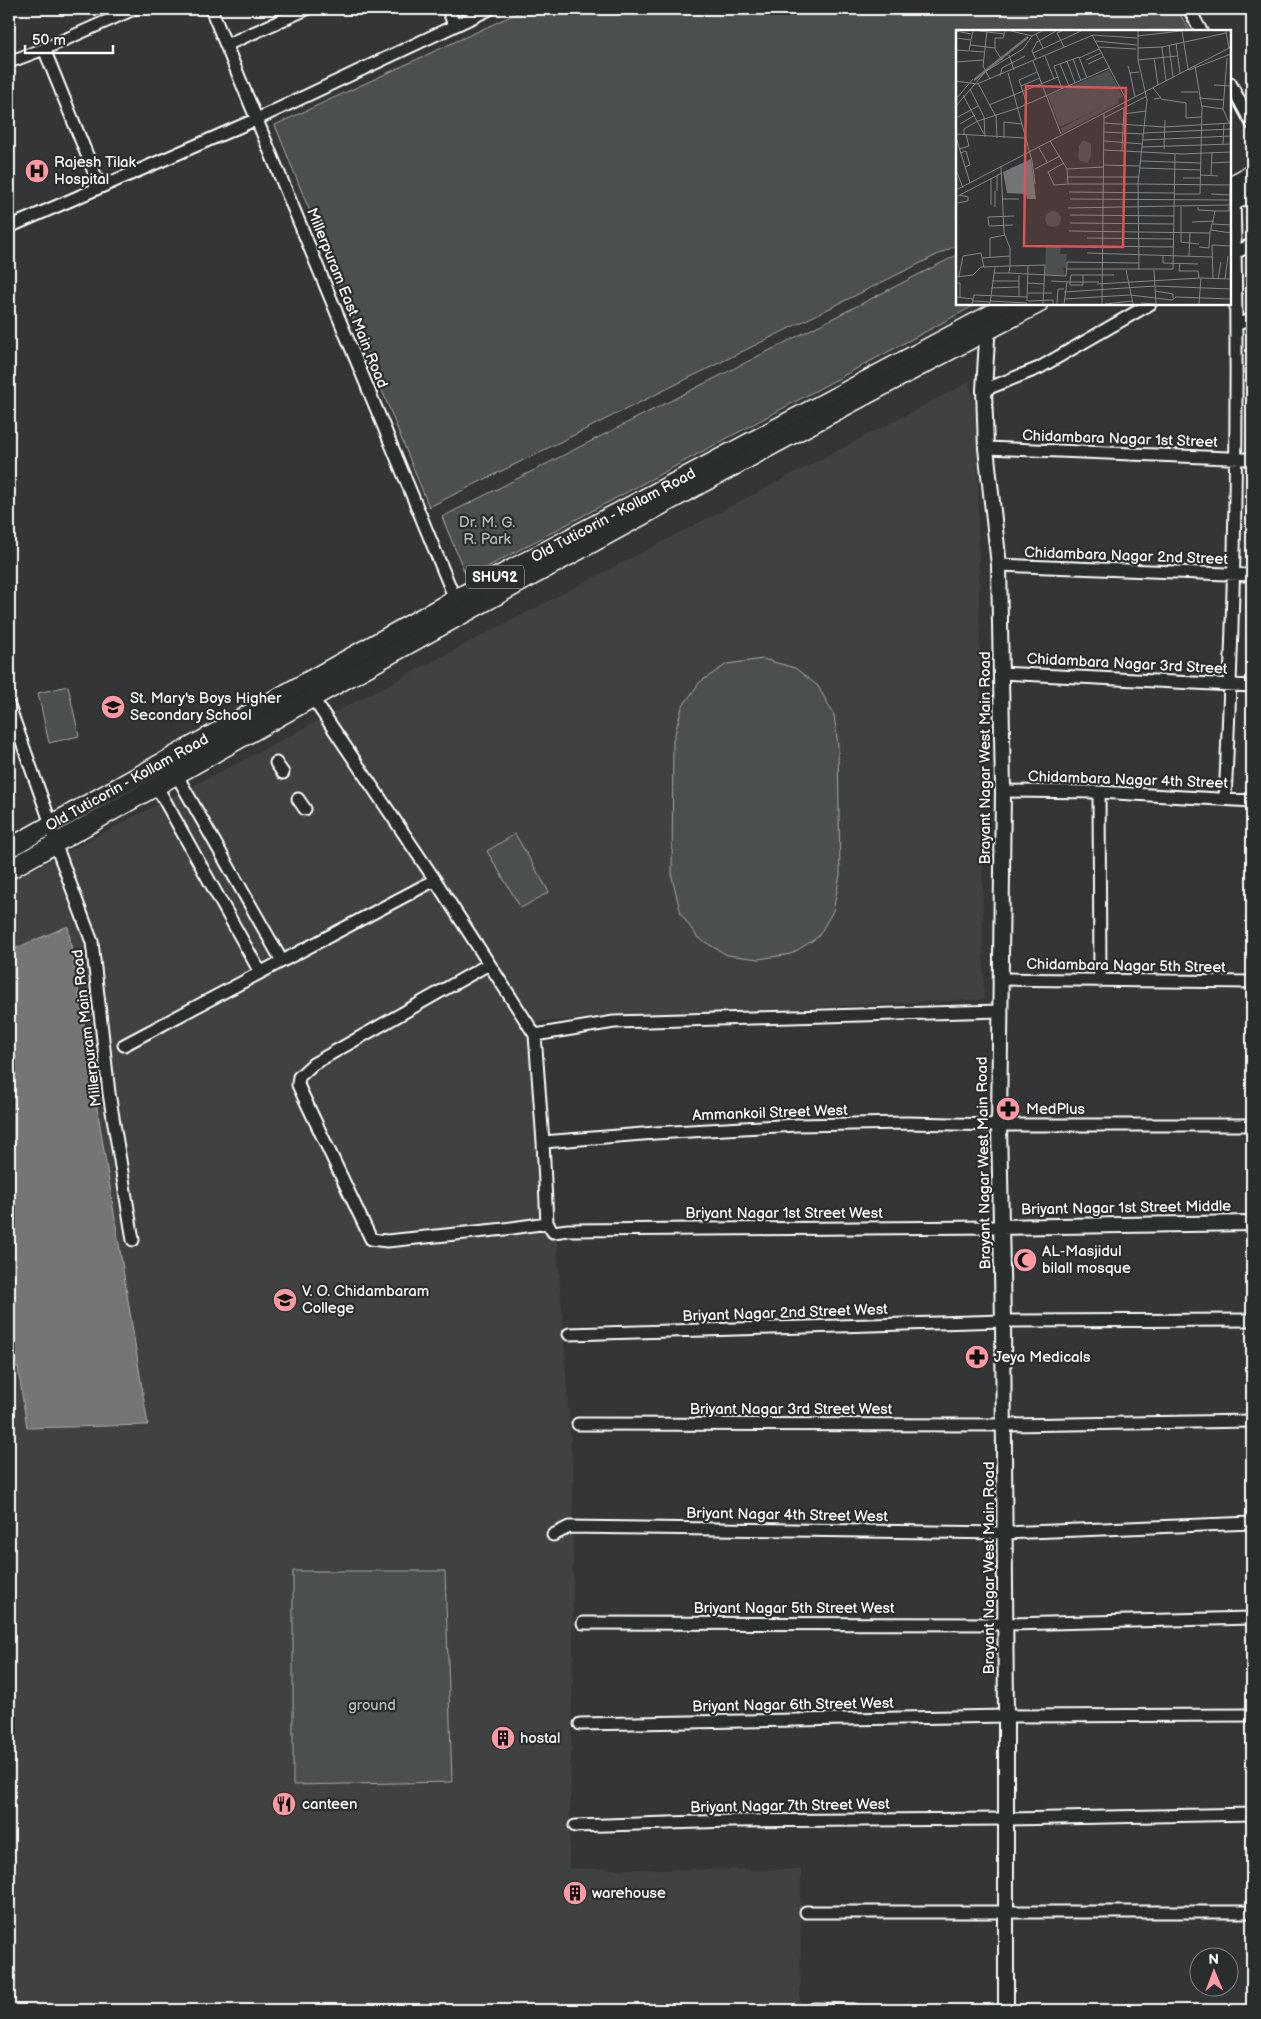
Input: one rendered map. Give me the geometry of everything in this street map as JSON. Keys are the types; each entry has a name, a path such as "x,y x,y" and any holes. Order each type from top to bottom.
{"main road":[{"path":"1232,193 1252,174"},
{"path":"1232,193 1252,191"},
{"name":"Old Tuticorin - Kollam Road","path":"9,848 455,599 988,323 1009,305"},
{"path":"9,870 156,785 988,323 1035,305"}],"street":[{"path":"9,62 44,49 134,9"},
{"name":"Millerpuram East Main Road","path":"211,9 455,599"},
{"path":"226,45 307,9"},
{"path":"448,9 454,25"},
{"path":"9,214 11,226 256,118 490,9"},
{"path":"1188,9 1200,30"},
{"path":"44,49 100,187"},
{"path":"1231,85 1252,124"},
{"path":"1225,799 1231,685 1236,458 1236,324 1232,254 1232,193"},
{"path":"1232,254 1252,244"},
{"path":"984,390 1039,368 1148,305"},
{"path":"1236,324 1252,320"},
{"name":"Brayant Nagar West Main Road","path":"988,323 984,390 986,448 999,566 1003,790 999,980 999,1125 1004,1425 1006,2010"},
{"name":"Chidambara Nagar 1st Street","path":"986,448 1252,460"},
{"name":"Chidambara Nagar 2nd Street","path":"999,566 1252,575"},
{"name":"Chidambara Nagar 3rd Street","path":"1001,673 1252,686"},
{"path":"303,684 435,880 490,964 535,1035 547,1223 387,1242 371,1239 298,1085 299,1077 313,1064 490,964"},
{"name":"Millerpuram Main Road","path":"9,706 51,824 55,843 92,942 109,1093 132,1240"},
{"path":"276,763 282,773"},
{"path":"176,774 282,960"},
{"path":"156,785 260,972"},
{"name":"Chidambara Nagar 4th Street","path":"1003,790 1099,792 1252,801"},
{"path":"1099,792 1100,981"},
{"path":"298,799 305,810"},
{"path":"124,1046 435,880"},
{"name":"Chidambara Nagar 5th Street","path":"999,980 1252,982"},
{"path":"535,1035 614,1022 1000,1011"},
{"name":"Ammankoil Street West","path":"543,1142 655,1133 797,1125 907,1123 1252,1125"},
{"name":"Briyant Nagar 1st Street West","path":"547,1223 553,1232 568,1230 1000,1226"},
{"name":"Briyant Nagar 1st Street Middle","path":"1000,1226 1252,1223"},
{"name":"Briyant Nagar 2nd Street West","path":"569,1334 1003,1321 1252,1320"},
{"name":"Briyant Nagar 3rd Street West","path":"578,1424 1004,1425 1252,1421"},
{"name":"Briyant Nagar 4th Street West","path":"553,1535 568,1527 1004,1532 1252,1523"},
{"name":"Briyant Nagar 5th Street West","path":"583,1623 1005,1624 1252,1618"},
{"name":"Briyant Nagar 6th Street West","path":"580,1724 1006,1716 1252,1715"},
{"name":"Briyant Nagar 7th Street West","path":"575,1826 731,1821 1006,1819 1252,1814"},
{"path":"806,1912 1006,1914 1252,1912"},
{"path":"814,2009 853,2010"}],"shaded area":[{"name":"V. O. Chidambaram College","path":"969,382 977,414 984,999 529,1022 549,1124 573,1476 573,1647 569,1869 801,1870 800,2010 9,2010 9,882"},
{"path":"68,926 148,1425 27,1428 18,1367 9,1366 9,951"}],"green space":[{"path":"526,9 1177,9 1189,30 956,30 956,245 429,507 275,125"},
{"name":"Dr. M. G. R. Park","path":"956,256 956,305 975,305 467,578 442,517"},
{"path":"763,659 795,668 818,686 834,715 838,745 840,875 833,911 818,937 791,954 759,959 727,955 698,938 681,914 672,877 673,741 682,707 700,682 727,664"},
{"path":"68,686 79,736 49,743 38,693"},
{"path":"515,834 549,892 521,908 487,851"},
{"name":"ground","path":"293,1571 445,1571 452,1782 293,1785"}],"place":[{"name":"Rajesh Tilak Hospital","path":"37,171"},
{"name":"St. Mary's Boys Higher Secondary School","path":"113,707"},
{"name":"MedPlus","path":"1008,1109"},
{"name":"AL-Masjidul bilall mosque","path":"1025,1260"},
{"name":"V. O. Chidambaram College","path":"285,1300"},
{"name":"Jeya Medicals","path":"977,1357"},
{"name":"hostal","path":"503,1738"},
{"name":"canteen","path":"284,1804"},
{"name":"warehouse","path":"575,1893"}]}
